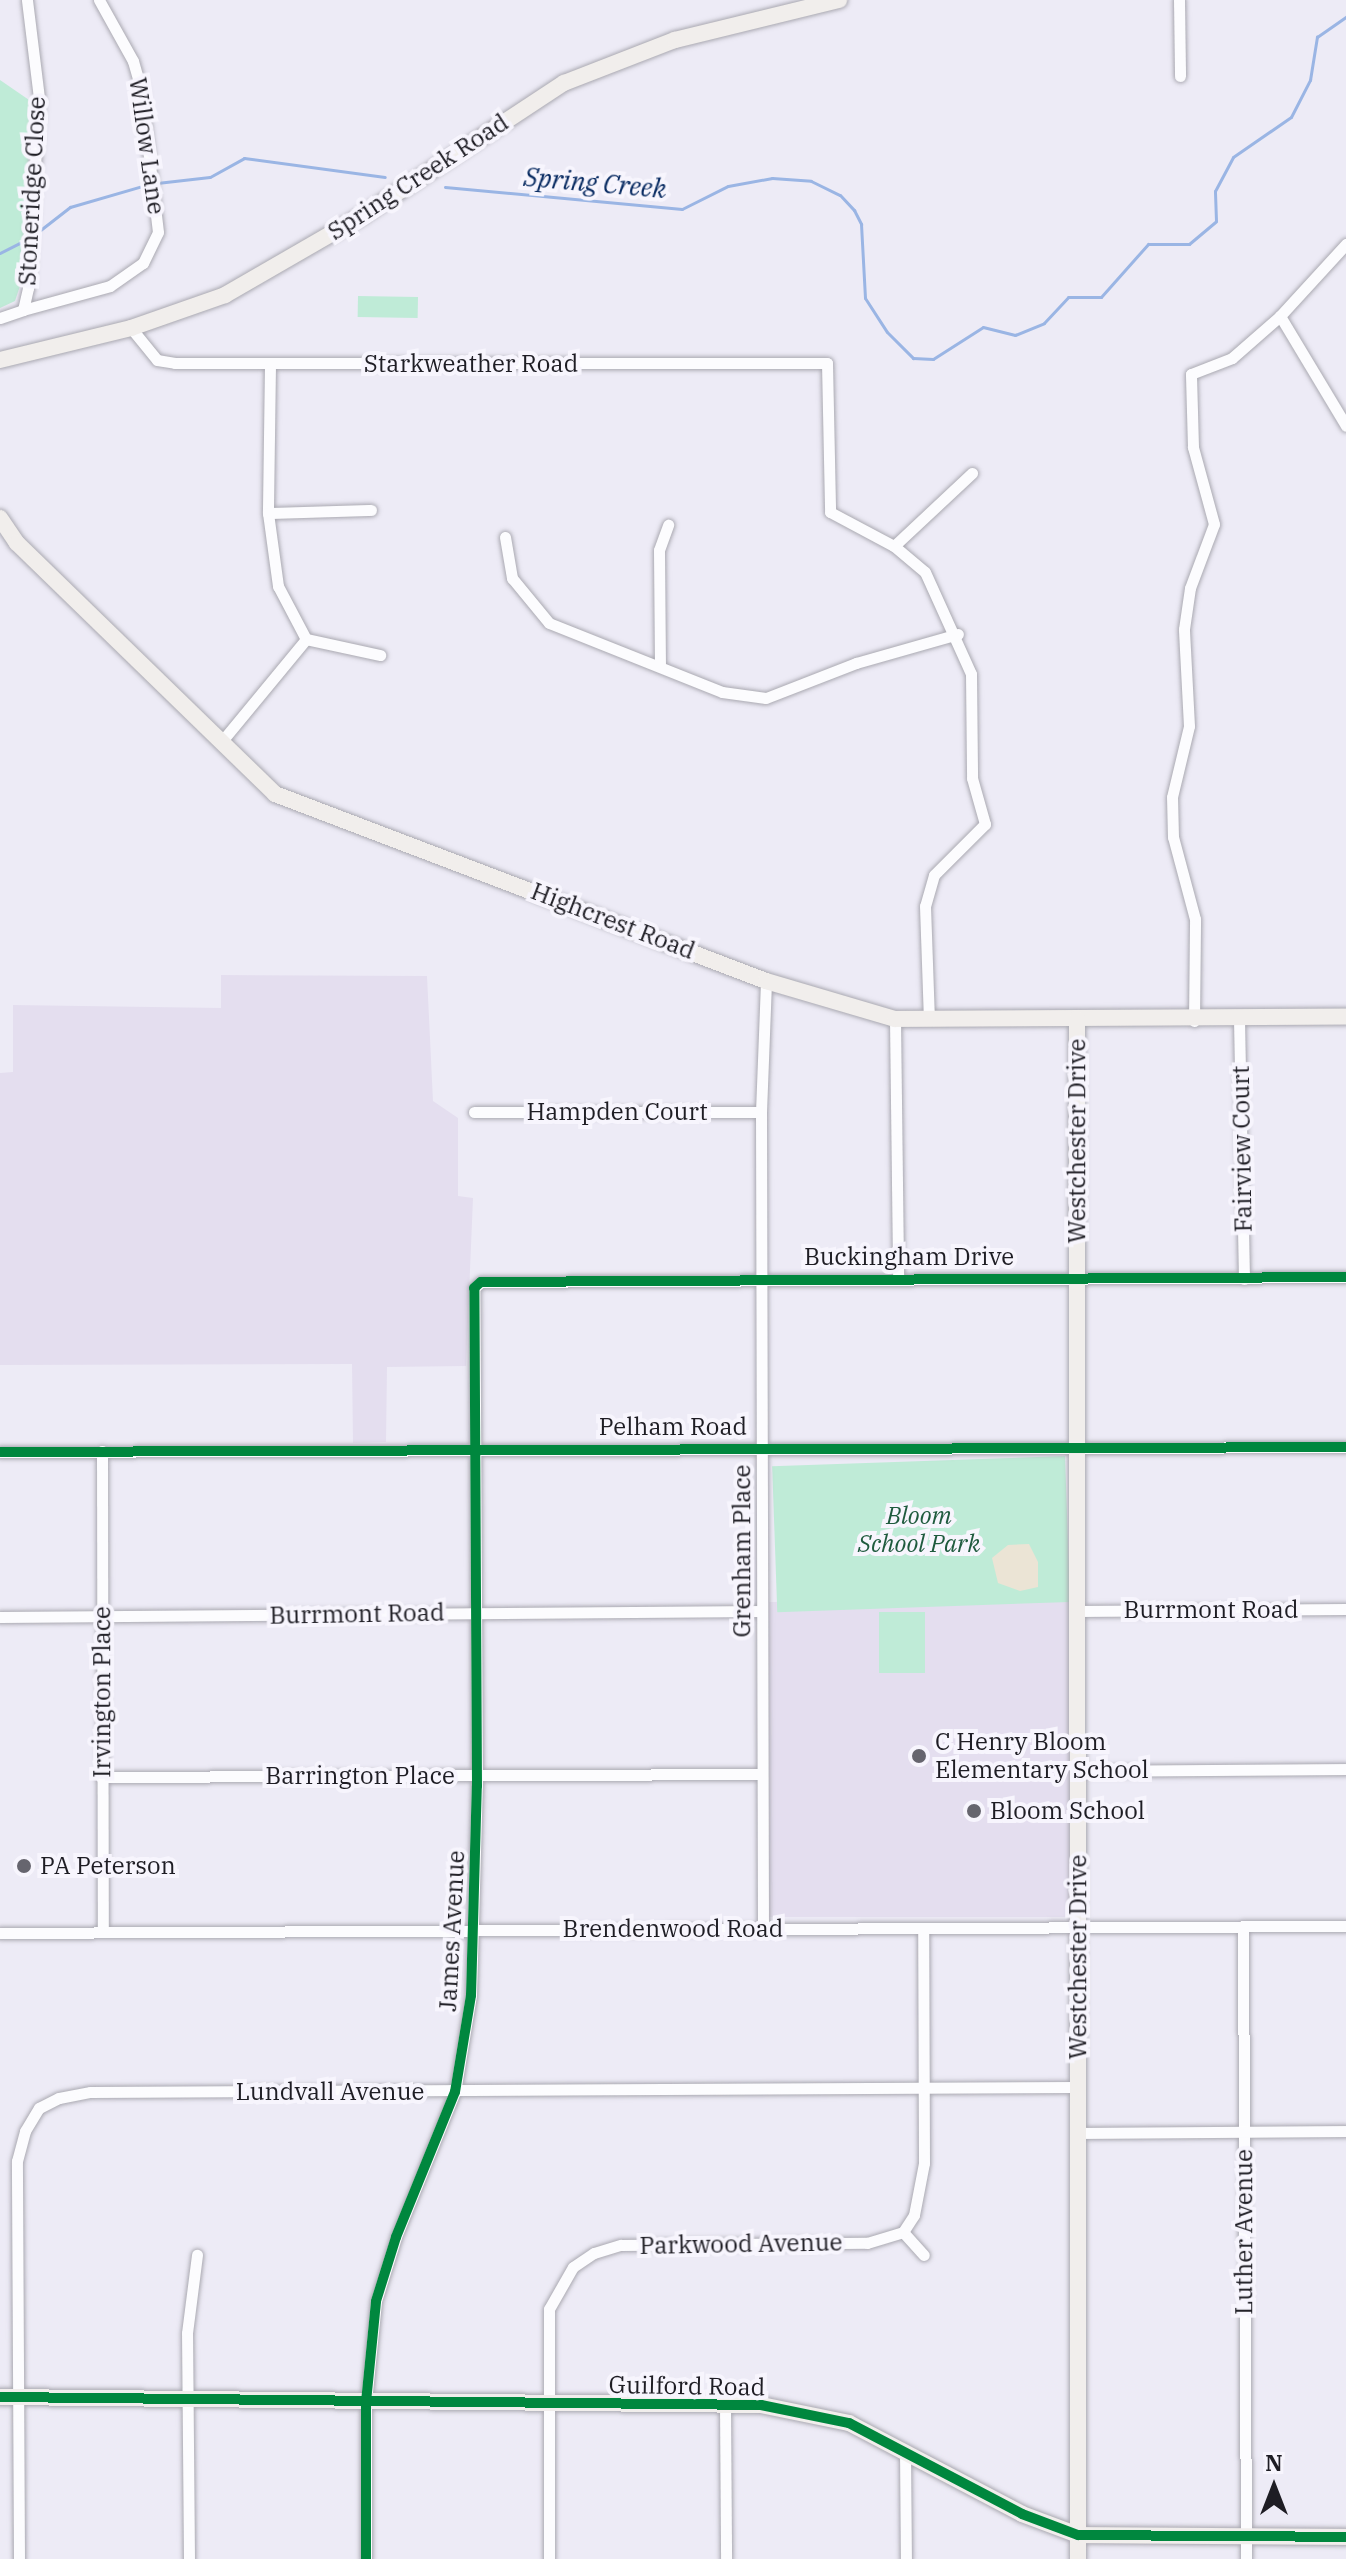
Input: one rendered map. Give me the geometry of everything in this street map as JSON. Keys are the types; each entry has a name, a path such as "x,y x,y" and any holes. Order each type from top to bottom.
{"street":[{"name":"Stoneridge Close","path":"0,318 23,310 31,246 39,98 27,0"},
{"name":"Willow Lane","path":"23,310 110,286 135,270 154,246 158,201 133,61 99,0"},
{"name":"Spring Creek Road","path":"0,360 131,328 225,295 362,216 564,83 675,40 839,0"},
{"path":"1179,0 1180,76"},
{"path":"1194,1022 1195,919 1173,837 1172,797 1189,726 1184,629 1190,588 1214,524 1193,447 1191,374 1232,358 1280,316 1346,244"},
{"path":"1280,316 1346,426"},
{"name":"Starkweather Road","path":"131,328 157,360 270,365 827,363 830,512 894,546"},
{"path":"270,365 268,513 278,586 306,639 380,655"},
{"path":"929,1019 925,906 934,875 985,824 972,778 971,674 958,634 925,572 894,546 972,473"},
{"path":"268,513 371,510"},
{"name":"Highcrest Road","path":"0,518 17,543 275,794 766,981 895,1019 1194,1022 1346,1017"},
{"path":"660,666 659,550 668,525"},
{"path":"505,537 512,578 549,623 722,692 766,698 856,663 958,634"},
{"path":"222,741 306,639"},
{"name":"Grenham Place","path":"763,1929 761,1112 766,981"},
{"path":"895,1019 898,1277"},
{"name":"Westchester Drive","path":"1077,1019 1076,1771 1081,2133 1078,2559"},
{"name":"Fairview Court","path":"1239,1019 1244,1279"},
{"name":"Hampden Court","path":"474,1112 761,1112"},
{"name":"Buckingham Drive","path":"474,1288 481,1282 762,1278 1346,1277"},
{"name":"James Avenue","path":"366,2559 366,2402 376,2301 396,2237 455,2092 467,2036 476,1930 474,1288"},
{"name":"Pelham Road","path":"0,1452 1076,1444 1346,1447"},
{"name":"Irvington Place","path":"102,1451 103,1932"},
{"name":"Burrmont Road","path":"1077,1611 1346,1609"},
{"name":"Burrmont Road","path":"0,1617 762,1611"},
{"path":"1076,1771 1346,1769"},
{"name":"Barrington Place","path":"101,1777 762,1774"},
{"name":"Luther Avenue","path":"1243,1926 1246,2559"},
{"name":"Brendenwood Road","path":"0,1933 1346,1926"},
{"path":"923,1928 925,2086 919,2202 903,2232 924,2255"},
{"name":"Lundvall Avenue","path":"19,2559 17,2161 25,2131 39,2108 59,2098 90,2092 1079,2087"},
{"path":"1081,2133 1346,2131"},
{"name":"Parkwood Avenue","path":"549,2559 549,2309 565,2277 594,2253 621,2245 867,2243 903,2232"},
{"path":"189,2559 187,2333 197,2255"},
{"name":"Guilford Road","path":"0,2397 188,2402 725,2404 777,2408 849,2423 1022,2514 1078,2535 1346,2537"},
{"path":"725,2404 726,2559"},
{"path":"905,2451 906,2559"}],"shaded area":[{"path":"221,975 427,976 433,1101 458,1118 458,1196 473,1198 466,1366 387,1367 386,1442 353,1443 352,1364 0,1365 0,1073 13,1072 13,1005 221,1008"},
{"name":"C Henry Bloom Elementary School","path":"769,1602 1070,1602 1070,1917 769,1917"}],"green space":[{"path":"0,80 32,102 22,280 15,301 0,308"},
{"path":"358,296 418,297 418,318 358,317"},
{"name":"Bloom School Park","path":"1065,1456 1070,1602 777,1612 772,1466"},
{"path":"879,1612 925,1612 925,1673 879,1673"}],"sand":[{"path":"1029,1544 1038,1562 1038,1587 1020,1591 998,1583 992,1558 1008,1545"}],"waterway":[{"name":"Spring Creek","path":"445,187 682,209 728,186 772,178 811,181 840,195 854,210 861,224 865,298 887,332 913,358 933,359 983,327 1015,335 1044,323 1068,297 1101,297 1148,244 1189,244 1216,221 1215,191 1233,157 1291,117 1310,80 1317,37 1346,17"},
{"name":"Spring Creek","path":"157,183 210,177 244,158 385,177"},
{"name":"Spring Creek","path":"34,235 70,207 149,184"},
{"name":"Spring Creek","path":"0,253 27,239"}],"cycle path":[{"path":"366,2559 366,2402 376,2301 396,2237 455,2092 471,1995 477,1786 474,1288 481,1282 1346,1277"},
{"path":"0,1452 1346,1447"},
{"path":"0,2397 761,2405 849,2423 1022,2514 1078,2535 1346,2537"}],"place":[{"name":"C Henry Bloom Elementary School","path":"919,1756"},
{"name":"Bloom School","path":"974,1811"},
{"name":"PA Peterson","path":"24,1866"}]}
